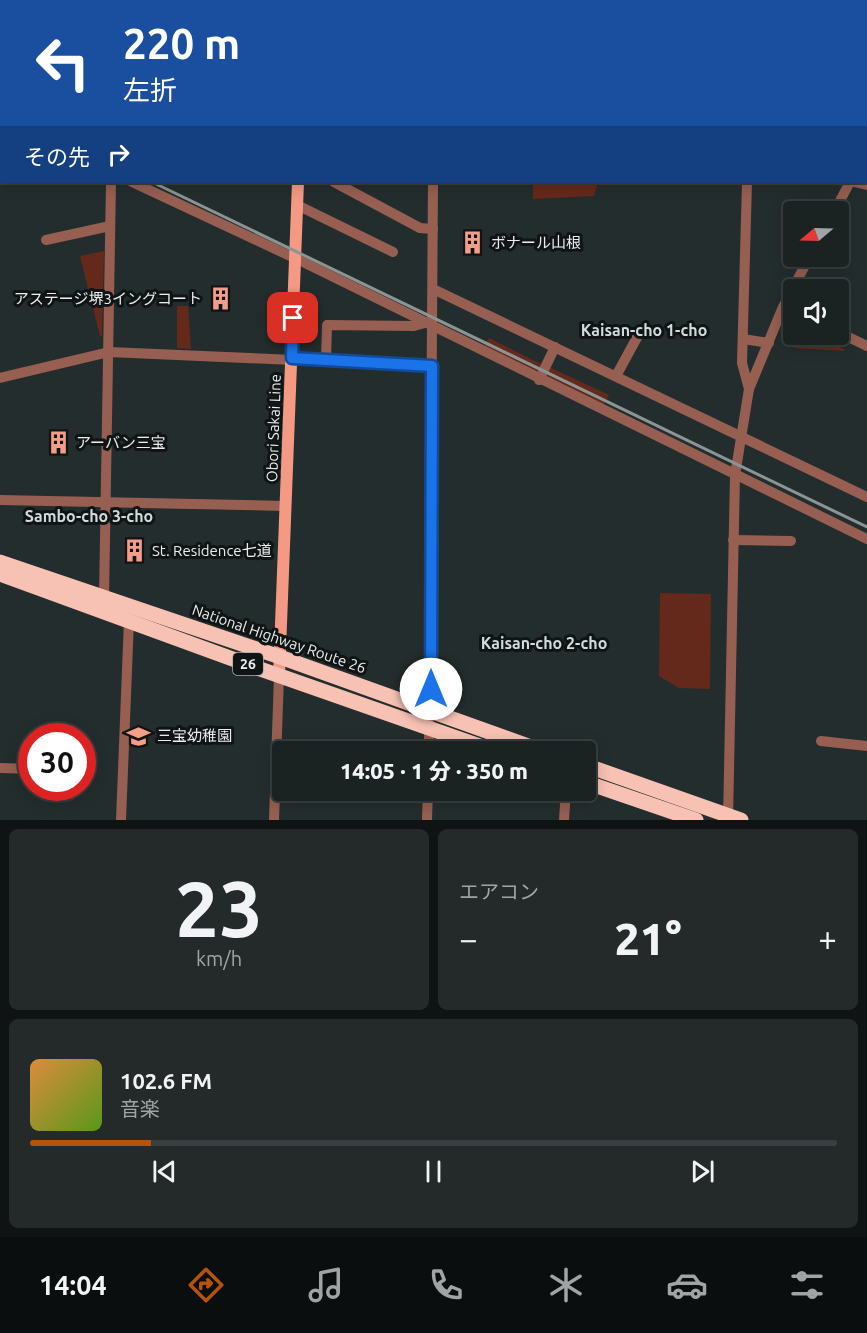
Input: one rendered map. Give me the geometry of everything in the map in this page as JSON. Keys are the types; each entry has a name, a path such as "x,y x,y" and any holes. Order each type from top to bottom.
{"highway":[{"name":"National Highway Route 26","path":"0,562 280,657 514,741"},
{"name":"26","path":"0,574 464,741"},
{"path":"596,769 732,818"},
{"path":"596,786 696,820"}],"main road":[{"name":"Obori Sakai Line","path":"279,676 298,183"}],"street":[{"path":"104,598 111,183"},
{"path":"134,183 296,259 867,539"},
{"path":"336,183 420,228 433,229"},
{"path":"429,741 432,366 429,325 433,289 433,183"},
{"path":"747,183 742,363 749,389"},
{"path":"841,201 851,183"},
{"path":"297,205 393,252"},
{"path":"46,240 110,226"},
{"path":"433,289 867,497"},
{"path":"732,818 735,475 749,389 769,343 783,318"},
{"path":"326,360 327,325 429,325"},
{"path":"616,376 640,332"},
{"path":"849,337 867,346"},
{"path":"743,339 769,343"},
{"path":"539,380 555,347"},
{"path":"0,378 109,352 292,358 432,366"},
{"path":"0,500 286,506"},
{"path":"733,540 790,541"},
{"path":"121,820 129,620"},
{"path":"274,820 279,676"},
{"path":"821,741 867,746"},
{"path":"0,768 18,769"},
{"path":"427,820 428,801"},
{"path":"564,820 565,801"}],"shaded area":[{"path":"533,183 598,183 594,196 533,199"},
{"path":"104,251 102,336 100,336 80,256"},
{"path":"177,306 188,306 191,349 177,348"},
{"path":"489,338 541,364 538,370 534,372 484,348"},
{"path":"795,345 835,345 844,351 794,348"},
{"path":"549,367 609,395 603,406 548,379 546,374"},
{"path":"660,593 711,594 710,689 679,688 659,676"}],"railway":[{"path":"154,183 867,527"}],"place":[{"name":"ボナール山根","path":"473,243"},
{"name":"アステージ堺3イングコート","path":"220,299"},
{"name":"アーバン三宝","path":"58,443"},
{"name":"St. Residence七道","path":"134,551"},
{"name":"三宝幼稚園","path":"139,736"}],"district":[{"name":"Kaisan-cho 1-cho","path":"644,330"},
{"name":"Sambo-cho 3-cho","path":"89,516"},
{"name":"Kaisan-cho 2-cho","path":"544,643"}],"route":[{"path":"293,318 292,358 432,366 431,689"}]}
